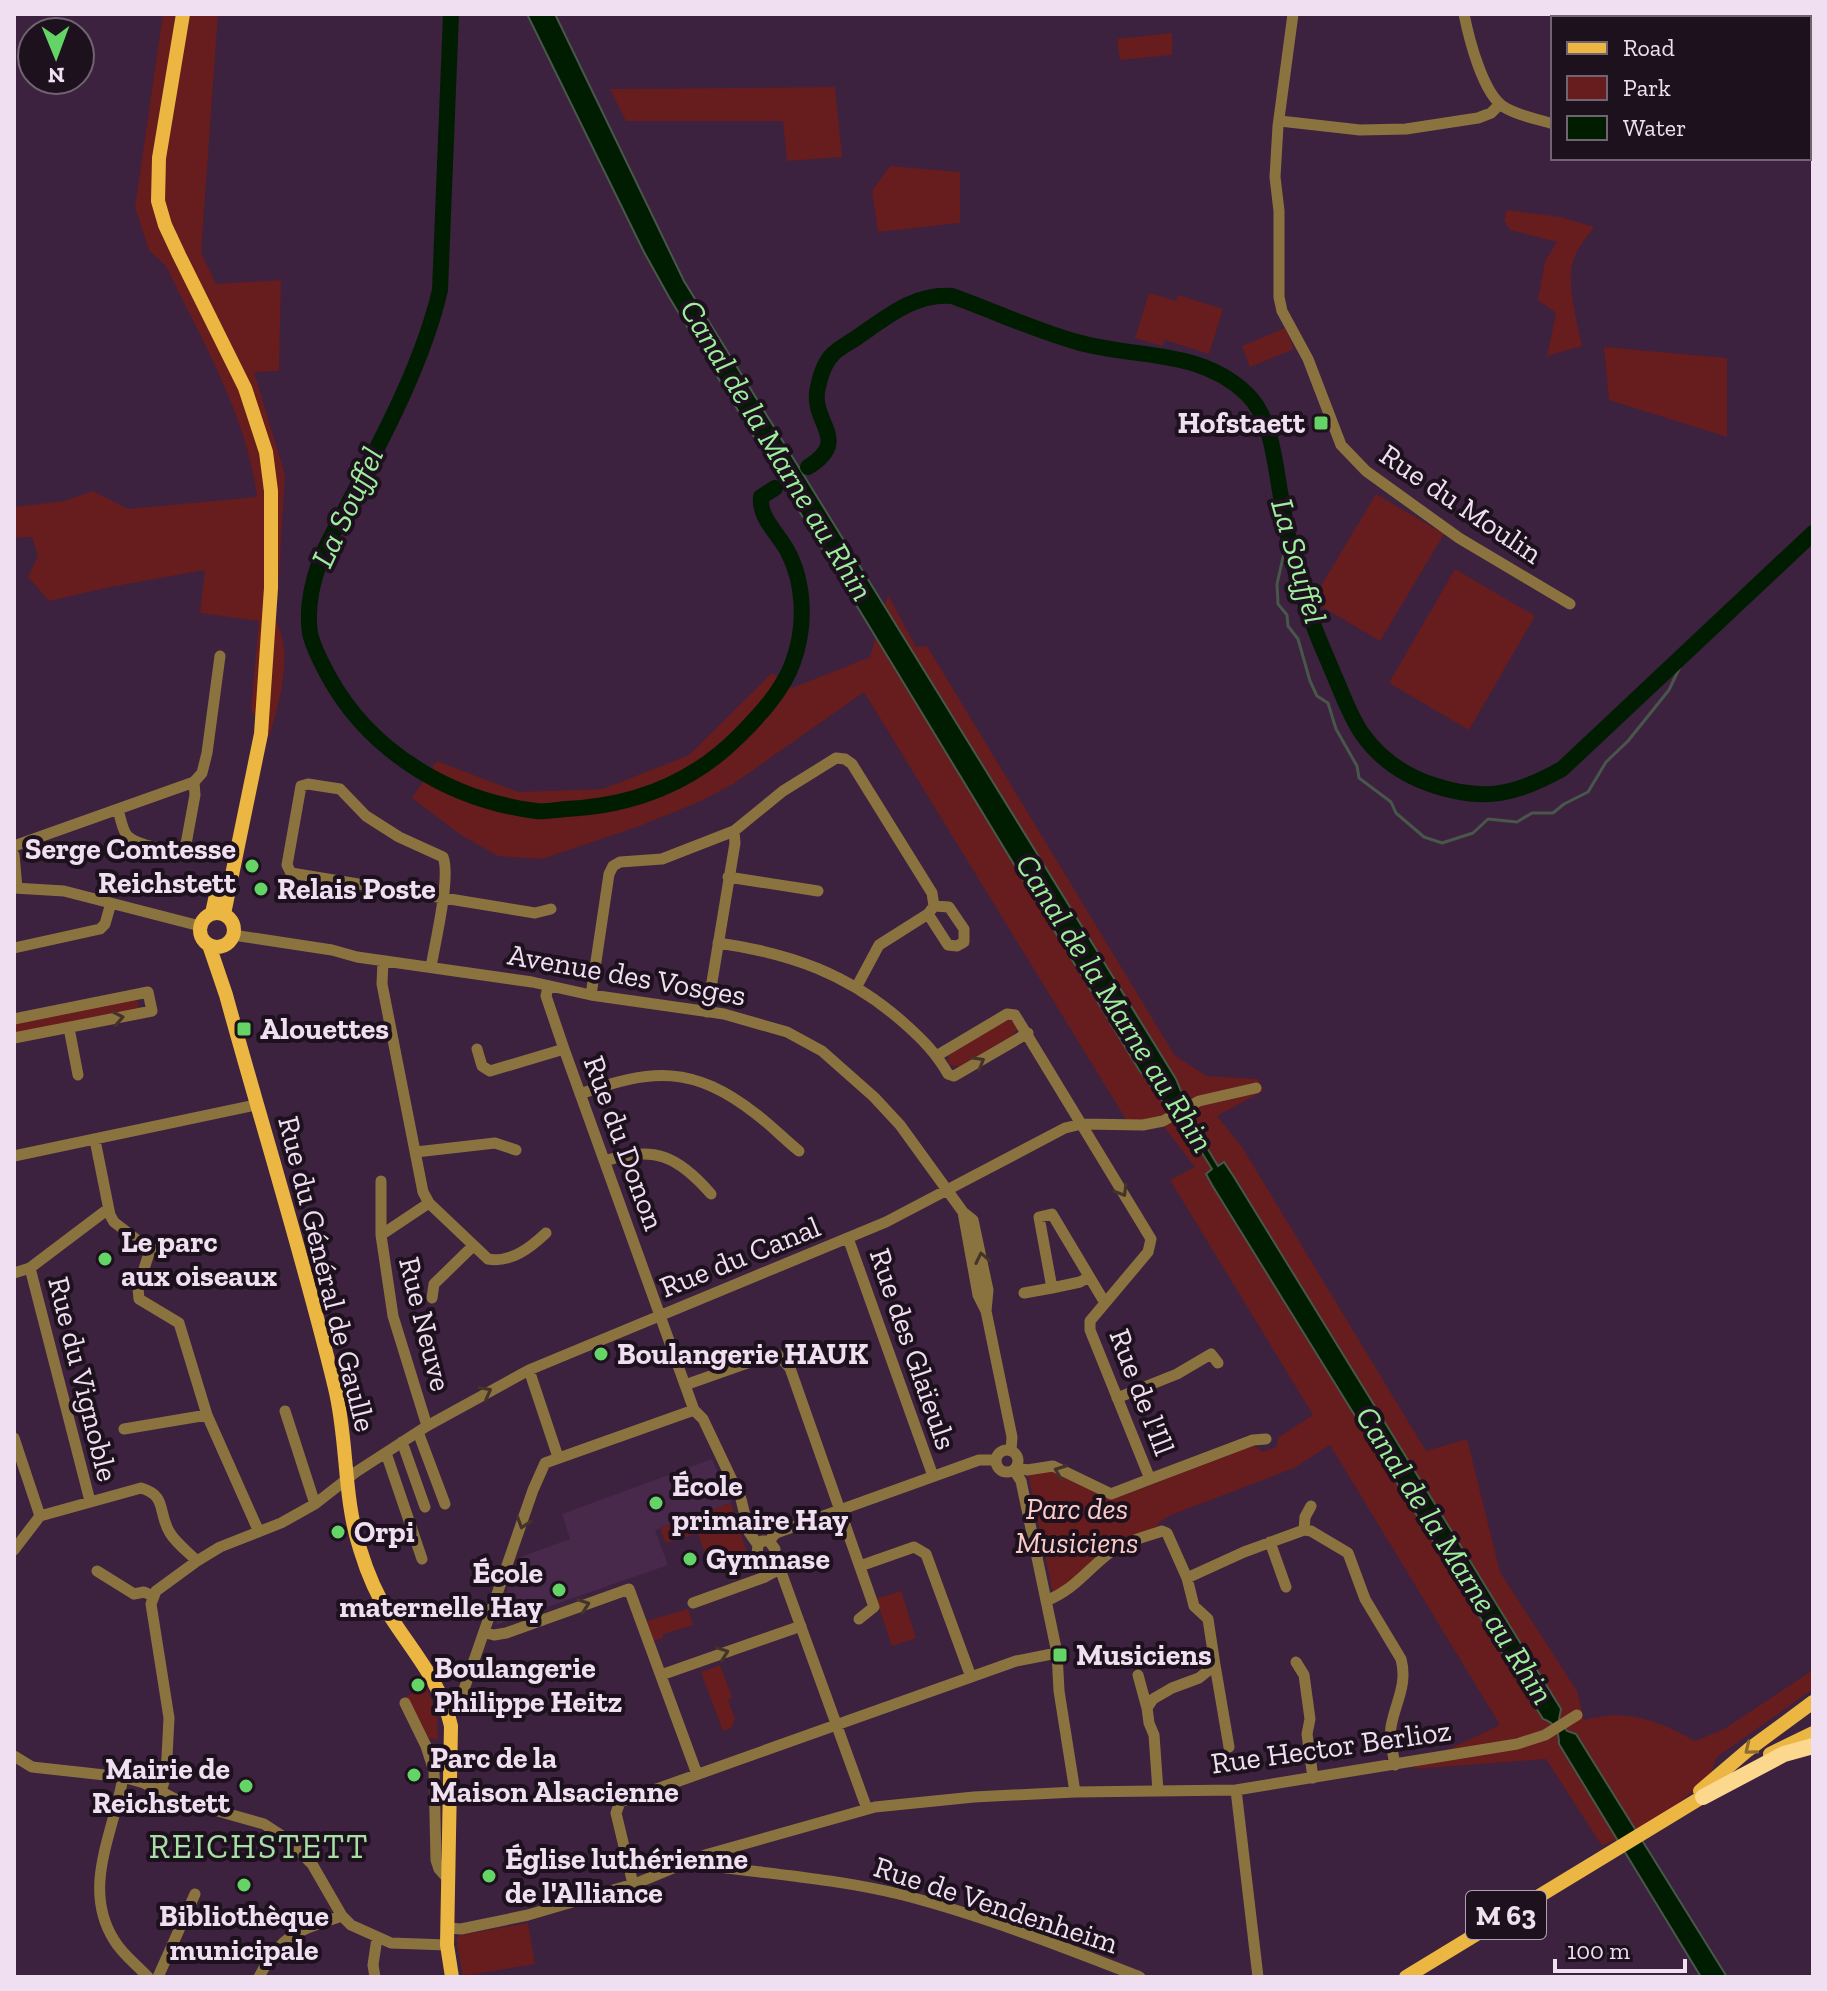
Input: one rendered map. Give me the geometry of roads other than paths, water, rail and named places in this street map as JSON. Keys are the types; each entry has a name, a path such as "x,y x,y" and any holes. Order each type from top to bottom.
{"highway":[{"path":"1703,1797 1784,1754 1813,1746"}],"main road":[{"path":"183,14 159,158 158,201 174,245 245,388 266,452 271,491 269,627 262,700 218,913"},
{"path":"218,913 232,920 222,942 201,937 200,926 204,918 218,913"},
{"name":"Rue du Général de Gaulle","path":"222,942 226,995 334,1382 353,1524 369,1573 388,1614 451,1711 447,1945 452,1977"},
{"name":"M 63","path":"1658,1823 1813,1702"},
{"name":"M 63","path":"1406,1977 1769,1754 1813,1733"}],"street":[{"name":"Rue du Moulin","path":"1293,14 1275,177 1279,211 1279,297 1282,311 1308,359 1341,445 1366,471 1459,538 1570,604"},
{"path":"1464,14 1486,84 1500,104 1509,110 1551,123"},
{"path":"1280,121 1360,130 1406,129 1478,118 1491,113 1500,104"},
{"path":"14,846 194,782 202,773 207,753 220,656"},
{"path":"591,995 609,874 613,866 620,862 662,859 734,831 783,791 836,758 852,764 932,893 931,910 879,945 857,986"},
{"path":"118,809 127,835 135,841 180,850 186,844 195,795 194,782"},
{"path":"431,967 441,898 447,867 443,857 399,837 366,816 340,789 308,784 301,786 287,865 291,873 441,898 535,913 551,909"},
{"path":"707,1012 735,843 734,831"},
{"path":"14,855 16,888 64,891 200,926"},
{"path":"728,877 818,891"},
{"path":"14,948 100,929 105,924 111,903"},
{"name":"Avenue des Vosges","path":"222,942 332,950 383,961 738,1017 776,1028 822,1051 874,1097 900,1125 963,1212 978,1295 986,1311 1012,1437 1011,1451"},
{"path":"718,943 788,959 857,986 880,1001 938,1055 948,1074 954,1076 1028,1033"},
{"path":"383,961 382,984 423,1192 429,1203 488,1259 496,1260 526,1252 546,1233"},
{"name":"Rue du Donon","path":"548,987 546,996 564,1049 694,1410 703,1419 741,1499 749,1532 763,1543"},
{"path":"14,1019 148,992 152,1011 14,1038"},
{"path":"938,1055 1007,1014 1015,1015 1082,1124"},
{"path":"69,1028 78,1075"},
{"path":"477,1049 482,1066 490,1071 564,1049"},
{"path":"580,1094 629,1078 666,1075 690,1078 713,1086 735,1099 799,1151"},
{"name":"Rue du Canal","path":"153,1596 220,1547 281,1523 315,1504 422,1429 529,1370 886,1222 1065,1128 1082,1124 1143,1125 1165,1120 1191,1104 1256,1088"},
{"path":"14,1156 256,1105"},
{"name":"Rue de l'Ill","path":"1016,1469 1053,1466 1111,1494 1150,1479 1090,1330 1090,1321 1148,1252 1151,1239 1082,1124"},
{"path":"95,1140 108,1209 114,1222 150,1250"},
{"path":"416,1152 495,1143 516,1150"},
{"path":"605,1161 630,1153 657,1154 690,1171 711,1194"},
{"name":"Rue Neuve","path":"381,1181 381,1235 393,1316 445,1504"},
{"name":"Rue Neuve","path":"381,1235 429,1203"},
{"path":"14,1273 30,1268 108,1209"},
{"path":"1052,1288 1039,1217 1052,1214 1105,1303"},
{"name":"Rue des Glaïeuls","path":"848,1238 933,1476"},
{"path":"150,1250 183,1241 202,1244"},
{"path":"432,1298 434,1284 473,1246"},
{"path":"150,1250 138,1288 139,1299 179,1323 207,1415 259,1532"},
{"name":"Rue du Vignoble","path":"30,1268 90,1501"},
{"path":"1024,1293 1080,1282 1089,1277"},
{"path":"685,1385 776,1353 790,1368 874,1607 859,1619"},
{"path":"1117,1398 1177,1374 1211,1354 1218,1363"},
{"path":"529,1370 558,1457"},
{"path":"451,1711 461,1698 486,1633 533,1490 545,1463 694,1410"},
{"path":"285,1411 315,1504"},
{"path":"124,1429 207,1415"},
{"path":"14,1438 40,1516"},
{"path":"1150,1479 1253,1440 1266,1439"},
{"path":"402,1442 425,1507"},
{"path":"996,1460 1000,1453 1011,1451 1018,1457 1016,1469 1057,1653 1059,1691 1075,1792"},
{"path":"386,1453 422,1559"},
{"path":"867,1809 780,1569 771,1558 759,1557 756,1551 776,1533 979,1460 996,1460"},
{"path":"996,1460 1004,1472 1016,1469"},
{"path":"14,1550 40,1516 141,1488 159,1497 168,1530 197,1561"},
{"path":"1304,1530 1305,1517 1311,1506"},
{"path":"1187,1578 1304,1530 1348,1553 1365,1599 1404,1669 1401,1698 1390,1731 1395,1765"},
{"path":"1046,1601 1063,1594 1079,1582 1111,1551 1162,1531 1167,1533 1187,1578 1194,1606 1208,1619 1229,1747"},
{"path":"1270,1542 1286,1587"},
{"path":"860,1566 914,1547 926,1554 971,1677"},
{"path":"693,1603 780,1569"},
{"path":"97,1571 134,1594 144,1592 153,1596 151,1614 169,1718 165,1781 161,1791"},
{"path":"486,1633 506,1633 629,1589 697,1774"},
{"path":"661,1675 801,1626"},
{"path":"633,1884 616,1813 620,1802 836,1723 950,1689 971,1677 1016,1661 1057,1653"},
{"path":"1296,1662 1304,1675 1313,1778"},
{"path":"1147,1708 1153,1699 1199,1678 1215,1665"},
{"path":"1138,1675 1154,1735 1158,1791"},
{"path":"405,1703 426,1746 434,1771 436,1860 449,1880"},
{"name":"Rue Hector Berlioz","path":"448,1928 461,1929 511,1919 633,1884 695,1860 867,1809 974,1797 1236,1790 1517,1744 1545,1735 1574,1717"},
{"path":"14,1756 32,1767 123,1777 175,1799 264,1824 287,1839 312,1864 342,1916 351,1925 398,1944 447,1945"},
{"path":"123,1777 100,1873 100,1908 116,1944 148,1977"},
{"path":"1236,1790 1258,1977"},
{"name":"Rue de Vendenheim","path":"695,1860 704,1865 854,1884 905,1896 1025,1933 1140,1977"},
{"path":"158,1977 195,1894"},
{"path":"259,1977 273,1953 289,1937 307,1926 342,1916"},
{"path":"375,1977 373,1965 377,1938"}],"water":[{"name":"Canal de la Marne au Rhin","path":"527,14 555,14 684,281 1176,1079 1186,1103 1182,1106 1218,1166 1224,1162 1234,1177 1561,1709 1559,1719 1567,1731 1576,1734 1727,1977 1701,1977 1559,1744 1556,1728 1543,1719 1212,1185 1206,1174 1212,1169 1176,1111 1171,1113 1139,1070 669,297"}],"waterway":[{"name":"La Souffel","path":"451,14 440,290 431,324 404,392 322,555 311,593 311,639 326,672 346,704 391,750 416,768 444,784 504,805 539,811 590,807 638,797 682,779 722,752 748,727 777,692 793,662 802,620 797,576 787,550 761,505 761,497 775,488"},
{"name":"La Souffel","path":"808,467 821,457 829,439 817,400 820,379 830,357 891,314 926,298 952,296 1077,342 1166,357 1208,369 1247,394 1256,404 1268,430 1301,590 1358,728 1386,760 1415,778 1470,794 1516,790 1562,769 1813,533"},
{"path":"1290,540 1277,584 1278,604 1298,639 1317,696 1328,703 1336,729 1357,766 1359,778 1391,802 1396,813 1424,837 1442,843 1473,833 1488,819 1517,822 1532,813 1553,813 1588,792 1606,762 1628,741 1669,690 1686,654"}],"place":[{"name":"Hofstaett","path":"1321,423"},
{"name":"Serge Comtesse Reichstett","path":"252,866"},
{"name":"Relais Poste","path":"261,889"},
{"name":"Alouettes","path":"244,1029"},
{"name":"Le parc aux oiseaux","path":"105,1259"},
{"name":"Boulangerie HAUK","path":"601,1354"},
{"name":"École primaire Hay","path":"656,1503"},
{"name":"Orpi","path":"338,1532"},
{"name":"Gymnase","path":"690,1559"},
{"name":"École maternelle Hay","path":"559,1590"},
{"name":"Musiciens","path":"1060,1655"},
{"name":"Boulangerie Philippe Heitz","path":"418,1685"},
{"name":"Parc de la Maison Alsacienne","path":"414,1775"},
{"name":"Mairie de Reichstett","path":"246,1786"},
{"name":"Église luthérienne de l'Alliance","path":"489,1876"},
{"name":"Bibliothèque municipale","path":"244,1885"}],"district":[{"name":"REICHSTETT","path":"259,1846"}],"park label":[{"name":"Parc des Musiciens","path":"1077,1526"}]}
